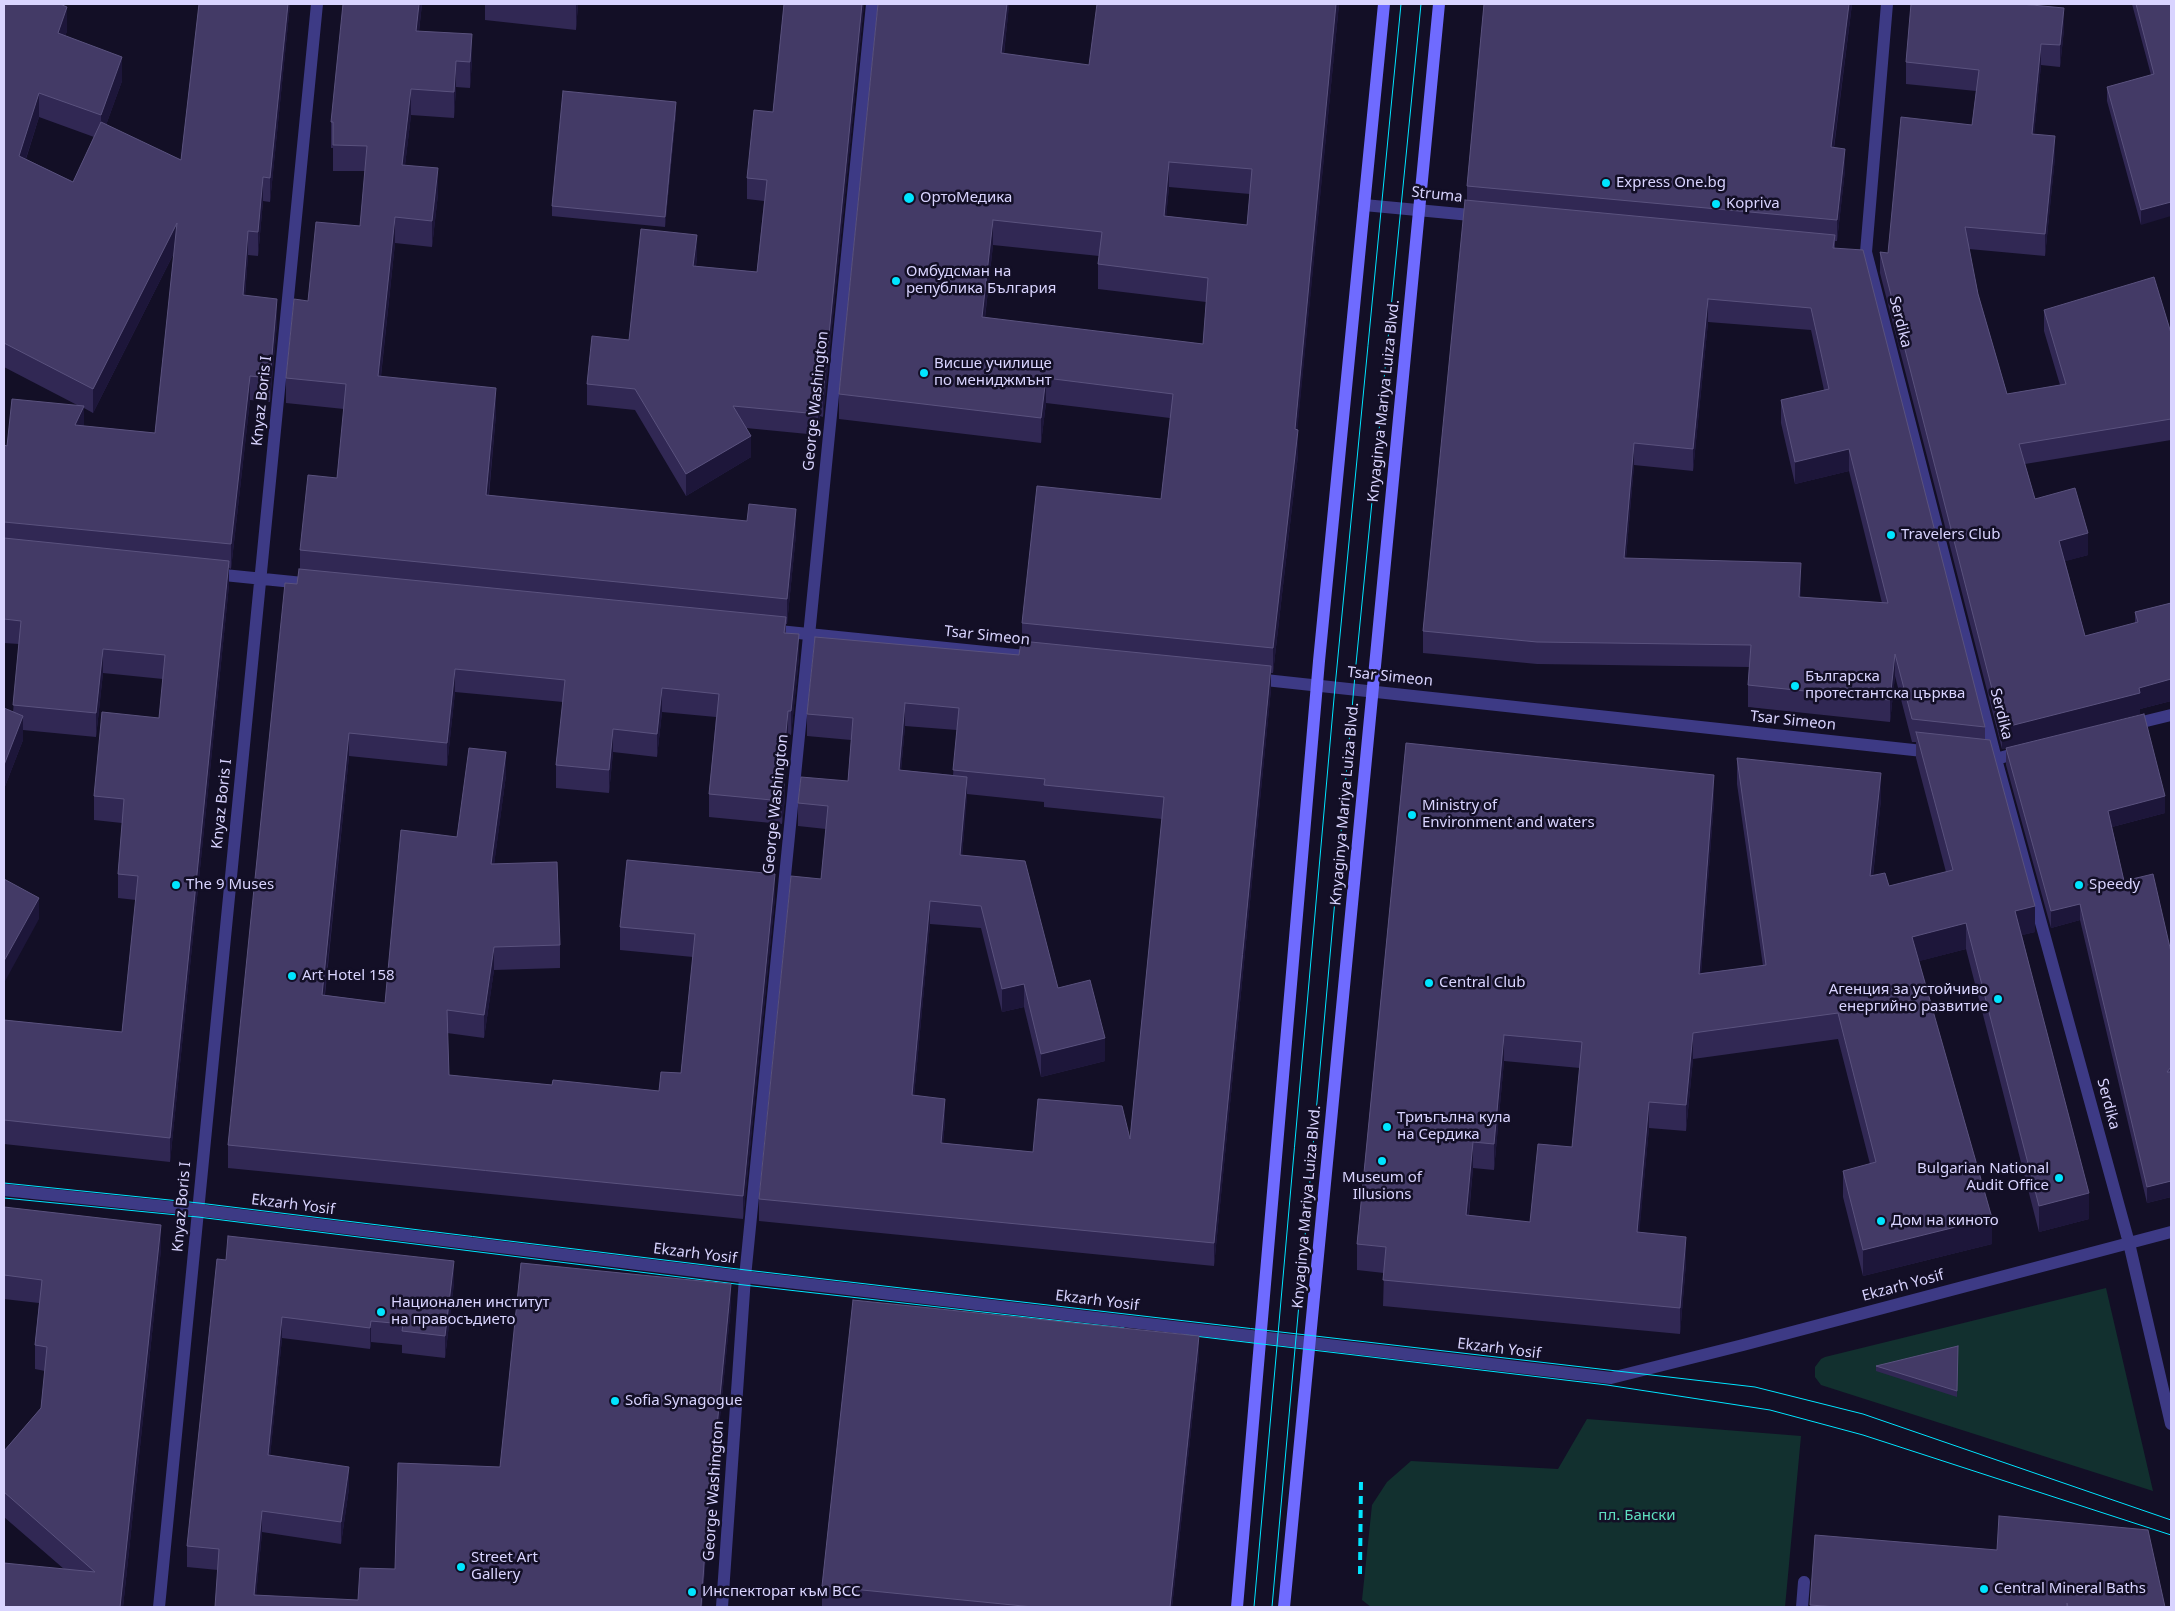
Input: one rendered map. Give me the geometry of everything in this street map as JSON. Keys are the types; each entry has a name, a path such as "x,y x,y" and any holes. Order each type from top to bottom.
{"main road":[{"path":"1237,1607 1317,686 1384,4"},
{"name":"Knyaginya Mariya Luiza Blvd.","path":"1284,1607 1439,4"}],"street":[{"name":"Knyaz Boris I","path":"159,1607 317,4"},
{"name":"George Washington","path":"722,1607 745,1277 872,4"},
{"name":"Serdika","path":"1887,4 1861,252 1996,759 2129,1243 2171,1424"},
{"name":"Struma","path":"1364,205 1491,217"},
{"path":"201,573 329,586"},
{"name":"Tsar Simeon","path":"760,629 1044,658"},
{"name":"Tsar Simeon","path":"1240,678 1947,754"},
{"path":"2116,728 2171,714"},
{"path":"1966,756 1996,759 2033,750"},
{"name":"Ekzarh Yosif","path":"4,1190 198,1210 745,1277 1610,1378 1743,1346 2171,1232"},
{"path":"1802,1607 1804,1582"}],"green space":[{"path":"2106,1288 2153,1491 1821,1385 1815,1377 1815,1367 1825,1357"},
{"name":"пл. Бански","path":"1587,1419 1801,1436 1785,1607 1371,1607 1362,1600 1372,1505 1387,1482 1411,1461 1558,1469"}],"building":[{"path":"4,4 60,4 67,7 58,33 122,57 101,115 39,93 19,156 73,182 101,122 181,160 199,4 288,4 270,178 263,177 258,232 248,231 243,295 277,299 270,378 250,376 231,544 4,522 4,445 7,446 12,399 84,406 75,425 155,433 177,223 93,389 4,343"},
{"path":"343,4 419,4 416,31 472,34 470,62 456,61 454,92 411,89 402,165 438,168 432,221 395,217 378,376 496,388 486,495 747,521 749,504 796,509 787,599 300,550 308,475 337,478 346,384 286,378 294,299 308,301 316,222 360,226 367,146 333,145 333,122 331,122"},
{"path":"784,4 862,4 823,395 820,395 818,414 733,406 751,436 686,474 635,389 587,384 592,336 629,340 641,229 697,235 693,266 757,272 767,180 747,178 754,110 773,112"},
{"path":"878,4 1007,4 1001,53 1089,65 1097,4 1336,4 1295,429 1298,430 1273,648 1022,623 1037,486 1161,499 1173,394 1046,378 1041,418 839,394","holes":["1169,162 1252,169 1247,225 1164,216","993,220 1102,232 1098,264 1208,278 1203,344 982,317"]},
{"path":"1484,4 1849,4 1831,147 1845,149 1837,220 1467,186"},
{"path":"1911,4 2021,4 2064,8 2060,45 2041,44 2032,134 2055,136 2045,234 1965,227 1978,294 2007,394 2066,384 2044,310 2154,277 2171,333 2171,419 2019,444 2035,499 2075,488 2088,533 2059,541 2085,636 2138,622 2135,612 2171,603 2171,679 2139,688 2140,693 2002,728 1880,252 1888,253 1901,117 1972,125 1979,70 1906,62"},
{"path":"2136,4 2171,4 2171,202 2141,210 2107,87 2154,74"},
{"path":"563,91 676,102 665,217 552,206"},
{"path":"1465,200 1835,235 1833,248 1863,250 1985,727 1912,719 1895,654 1890,700 1748,685 1751,645 1537,642 1423,631","holes":["1708,299 1811,308 1829,389 1781,400 1795,462 1849,449 1888,603 1799,597 1801,563 1624,558 1634,443 1693,449"]},
{"path":"4,538 229,561 170,1138 4,1120 4,1020 122,1032 138,876 118,874 124,799 94,796 102,712 159,718 165,655 103,649 96,713 13,705 21,621 4,619"},
{"path":"299,569 786,617 784,633 799,634 791,711 788,711 782,775 785,775 782,801 709,794 719,694 662,688 657,734 613,729 609,770 556,765 565,680 455,669 447,743 349,733 322,995 385,1003 401,830 457,837 469,748 506,752 491,864 557,862 560,945 494,947 484,1015 447,1010 449,1075 552,1085 553,1080 659,1091 661,1072 681,1073 695,934 620,927 627,860 775,874 743,1196 228,1145 285,583 297,584"},
{"path":"815,637 1019,655 1021,641 1271,666 1214,1243 759,1199 791,876 821,879 828,806 798,803 801,777 848,781 853,718 807,714","holes":["905,703 959,708 953,770 1045,779 1044,785 1164,797 1130,1139 1122,1106 1038,1099 1033,1152 941,1143 945,1099 912,1095 930,901 981,906 1002,989 1024,984 1041,1054 1105,1038 1090,980 1058,988 1025,861 960,855 967,777 899,770"]},
{"path":"4,708 23,716 4,765"},
{"path":"2144,714 2165,796 2108,811 2124,881 2153,874 2171,952 2171,1067 2167,1072 2171,1072 2171,1181 2147,1187 2080,904 2051,911 2006,748"},
{"path":"1916,732 1990,740 2035,906 2015,911 2089,1193 2039,1206 1966,923 1912,937 1992,1218 1863,1250 1843,1171 1876,1162 1838,1013 1693,1033 1686,1105 1649,1102 1637,1232 1686,1237 1680,1308 1383,1280 1386,1247 1357,1244 1406,743 1714,775 1699,974 1766,965 1737,758 1881,773 1870,876 1885,873 1889,886 1953,870","holes":["1504,1035 1582,1042 1572,1147 1538,1144 1530,1222 1466,1215 1473,1142 1494,1144"]},
{"path":"4,879 39,898 4,961"},
{"path":"4,1207 161,1225 120,1607 4,1607 4,1563 95,1572 4,1492 4,1451 41,1408 47,1347 35,1345 42,1280 4,1275"},
{"path":"228,1236 454,1261 445,1336 402,1331 403,1324 371,1321 370,1328 282,1317 268,1455 349,1467 341,1522 262,1511 254,1595 358,1600 360,1568 395,1569 398,1463 500,1467 521,1263 731,1284 716,1437 713,1436 701,1607 215,1607 219,1549 187,1546 217,1259 226,1260"},
{"path":"853,1300 1199,1336 1170,1607 1033,1607 822,1586"},
{"path":"1958,1346 1957,1391 1876,1366"},
{"name":"Central Mineral Baths","path":"1999,1516 2148,1530 2165,1607 2068,1607 2067,1603 2067,1607 1837,1607 1810,1605 1815,1535 1997,1550"}],"tram line":[{"path":"1254,1607 1335,687 1401,4"},
{"path":"1272,1607 1356,664 1421,4"},
{"path":"4,1183 199,1203 746,1270 1755,1387 1863,1414 2171,1520"},
{"path":"4,1198 198,1217 744,1285 1124,1328"},
{"path":"1186,1335 1607,1385 1770,1410 1863,1435 2171,1535"}],"railway":[{"path":"1360,1574 1361,1480"}],"place":[{"name":"Express One.bg","path":"1606,183"},
{"name":"ОртоМедика","path":"909,198"},
{"name":"Kopriva","path":"1716,204"},
{"name":"Омбудсман на република България","path":"896,281"},
{"name":"Висше училище по мениджмънт","path":"924,373"},
{"name":"Travelers Club","path":"1891,535"},
{"name":"Българска протестантска църква","path":"1795,686"},
{"name":"Ministry of Environment and waters","path":"1412,815"},
{"name":"The 9 Muses","path":"176,885"},
{"name":"Speedy","path":"2079,885"},
{"name":"Art Hotel 158","path":"292,976"},
{"name":"Central Club","path":"1429,983"},
{"name":"Агенция за устойчиво енергийно развитие","path":"1998,999"},
{"name":"Триъгълна кула на Сердика","path":"1387,1127"},
{"name":"Museum of Illusions","path":"1382,1161"},
{"name":"Bulgarian National Audit Office","path":"2059,1178"},
{"name":"Дом на киното","path":"1881,1221"},
{"name":"Национален институт на правосъдието","path":"381,1312"},
{"name":"Sofia Synagogue","path":"615,1401"},
{"name":"Street Art Gallery","path":"461,1567"},
{"name":"Central Mineral Baths","path":"1984,1589"},
{"name":"Инспекторат към ВСС","path":"692,1592"}]}
